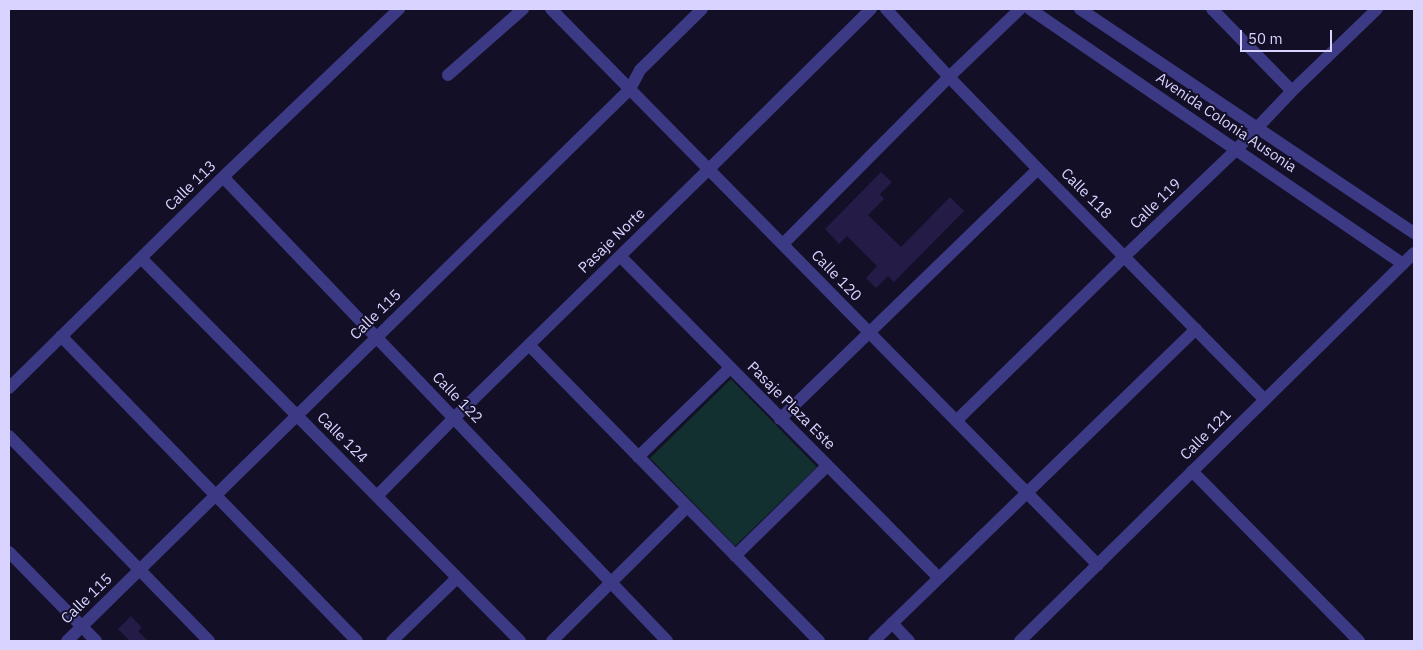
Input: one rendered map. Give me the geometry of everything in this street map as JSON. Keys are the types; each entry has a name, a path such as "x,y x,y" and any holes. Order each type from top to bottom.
{"street":[{"name":"Calle 113","path":"9,388 223,177 399,9"},
{"path":"448,75 523,9"},
{"name":"Calle 120","path":"551,9 1098,565"},
{"name":"Calle 115","path":"67,641 630,88 640,70 702,9"},
{"name":"Pasaje Norte","path":"377,496 871,9"},
{"name":"Calle 118","path":"886,9 1038,169 1265,400"},
{"path":"782,244 1020,9"},
{"name":"Avenida Colonia Ausonia","path":"1030,9 1403,264"},
{"name":"Avenida Colonia Ausonia","path":"1080,9 1414,233"},
{"path":"1212,9 1292,91"},
{"name":"Calle 119","path":"956,421 1236,150 1292,91 1376,9"},
{"path":"780,419 1038,169"},
{"name":"Calle 122","path":"223,177 667,641"},
{"name":"Calle 121","path":"1020,641 1414,253"},
{"name":"Pasaje Plaza Este","path":"620,256 939,578"},
{"name":"Calle 124","path":"141,258 520,641"},
{"path":"874,641 1196,329"},
{"path":"62,336 357,641"},
{"path":"529,345 818,641"},
{"path":"638,457 730,368"},
{"path":"9,436 209,641"},
{"path":"735,556 827,466"},
{"path":"1192,471 1359,641"},
{"path":"552,641 612,584 688,507"},
{"path":"9,552 96,641"},
{"path":"392,641 457,578"},
{"path":"892,623 909,641"}],"green space":[{"path":"731,379 817,467 735,546 650,458"}],"building":[{"path":"881,172 892,182 880,194 884,199 868,215 901,247 950,197 964,211 894,282 888,276 876,288 866,278 877,266 847,236 839,244 825,229"},
{"path":"131,616 142,628 138,631 148,641 130,641 118,629"}]}
